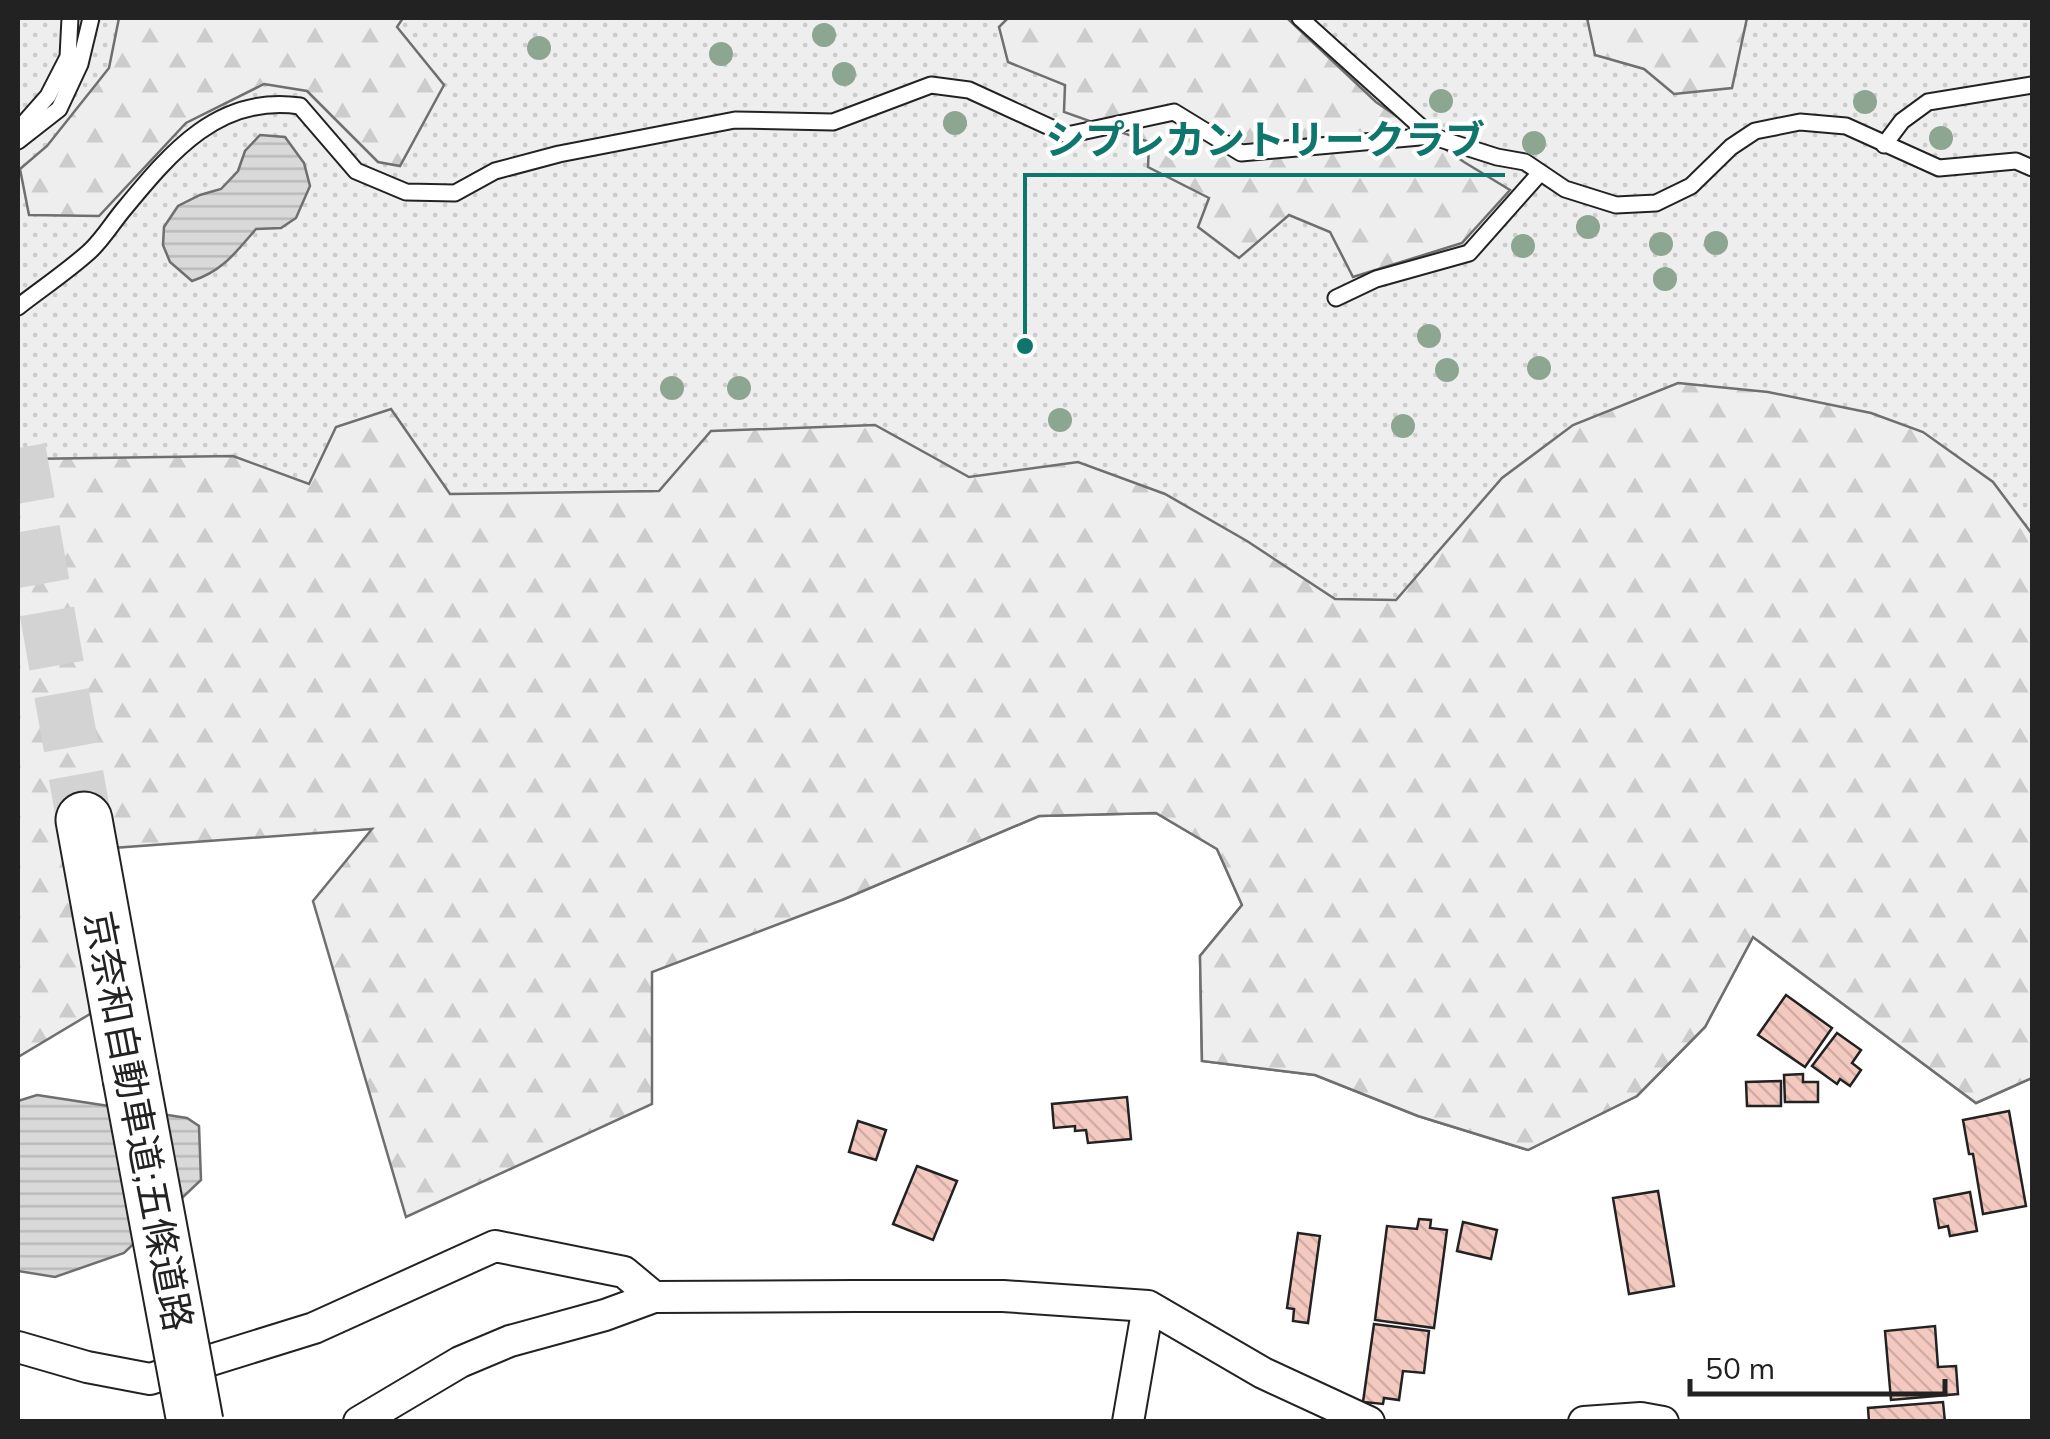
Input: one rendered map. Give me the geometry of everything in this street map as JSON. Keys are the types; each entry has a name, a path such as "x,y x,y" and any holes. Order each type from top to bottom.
{"highway":[{"name":"京奈和自動車道;五條道路","path":"84,820 195,1422"}],"street":[{"path":"18,1347 87,1367 150,1379 314,1328 495,1246 624,1272 654,1297"},
{"path":"358,1422 460,1362 493,1348 654,1297 1003,1296 1148,1306 1263,1373 1369,1422"},
{"path":"1128,1422 1148,1306"},
{"path":"1584,1422 1641,1418 1663,1422"}],"lane":[{"path":"18,130 48,96 68,57 70,18"},
{"path":"18,141 60,109 80,64 91,18"},
{"path":"1300,18 1431,136"},
{"path":"18,307 91,250 138,192 202,127 242,110 278,103 300,106 356,171 406,192 455,192 495,171 559,154 735,120 833,122 931,85 969,90 1066,135 1174,112 1241,152 1431,136 1525,162 1565,189 1616,205 1656,203 1691,186 1731,147 1755,131 1800,122 1846,126 1939,168 2016,161 2032,168"},
{"path":"1884,145 1902,121 1928,102 2032,85"},
{"path":"1336,298 1376,279 1469,254 1540,173"}],"green space":[{"path":"18,18 2032,18 2032,1078 1976,1103 1753,937 1705,1027 1637,1096 1528,1150 1418,1116 1315,1075 1202,1061 1200,956 1242,905 1217,849 1156,813 1039,816 842,900 509,749 18,675"},
{"path":"119,18 403,18 397,27 444,85 400,166 378,162 307,91 264,84 186,123 99,216 29,215 20,169 47,146 109,68"},
{"path":"1008,18 1287,18 1376,102 1510,190 1462,243 1353,277 1330,232 1289,215 1239,258 1198,227 1209,198 1148,167 1149,142 1064,112 1065,85 1008,62 999,27"},
{"path":"1587,18 1747,18 1732,88 1674,94 1644,69 1595,55"},
{"path":"1678,383 1768,392 1871,413 1923,432 1993,482 2032,534 2032,1078 1976,1103 1753,937 1705,1027 1637,1096 1528,1150 1418,1116 1315,1075 1202,1061 1200,956 1242,905 1217,849 1156,813 1039,816 842,900 652,972 652,1104 406,1217 313,901 372,829 86,850 90,1014 18,1057 18,465 25,459 233,456 309,484 336,427 391,409 450,494 659,491 711,431 875,425 969,477 1078,462 1165,494 1247,541 1335,599 1396,600 1502,478 1573,425"}],"shaded area":[{"path":"260,135 285,137 304,163 310,186 296,218 281,228 256,229 221,266 192,281 170,262 163,245 164,227 178,206 221,189 238,171 245,151"},
{"path":"37,1095 187,1118 199,1126 201,1180 124,1253 55,1277 18,1271 18,1101"}],"building":[{"path":"1786,995 1832,1028 1805,1067 1758,1035"},
{"path":"1837,1033 1861,1050 1852,1063 1861,1070 1850,1086 1840,1079 1837,1084 1812,1066"},
{"path":"1803,1074 1803,1082 1818,1082 1818,1102 1785,1102 1784,1075"},
{"path":"1781,1081 1781,1106 1747,1106 1746,1082"},
{"path":"1127,1097 1131,1139 1088,1143 1086,1130 1075,1131 1075,1126 1054,1128 1052,1104"},
{"path":"2009,1111 2026,1206 1983,1214 1963,1120"},
{"path":"858,1121 886,1130 876,1160 849,1152"},
{"path":"917,1166 957,1181 933,1240 893,1224"},
{"path":"1658,1191 1674,1286 1629,1294 1613,1198"},
{"path":"1970,1192 1977,1231 1950,1236 1948,1226 1939,1228 1934,1199"},
{"path":"1419,1219 1431,1220 1430,1228 1447,1230 1434,1328 1375,1320 1387,1226 1417,1229"},
{"path":"1463,1222 1497,1230 1491,1259 1457,1251"},
{"path":"1298,1233 1320,1236 1308,1323 1293,1321 1294,1309 1287,1308"},
{"path":"1374,1324 1429,1331 1424,1373 1403,1371 1399,1400 1384,1398 1383,1404 1363,1402"},
{"path":"1935,1326 1938,1367 1956,1366 1958,1394 1891,1400 1885,1331"},
{"path":"1943,1402 1945,1422 1869,1422 1868,1408"}],"tunnel":[{"path":"18,448 84,820"}],"place":[{"name":"シプレカントリークラブ","path":"1025,346"}]}
